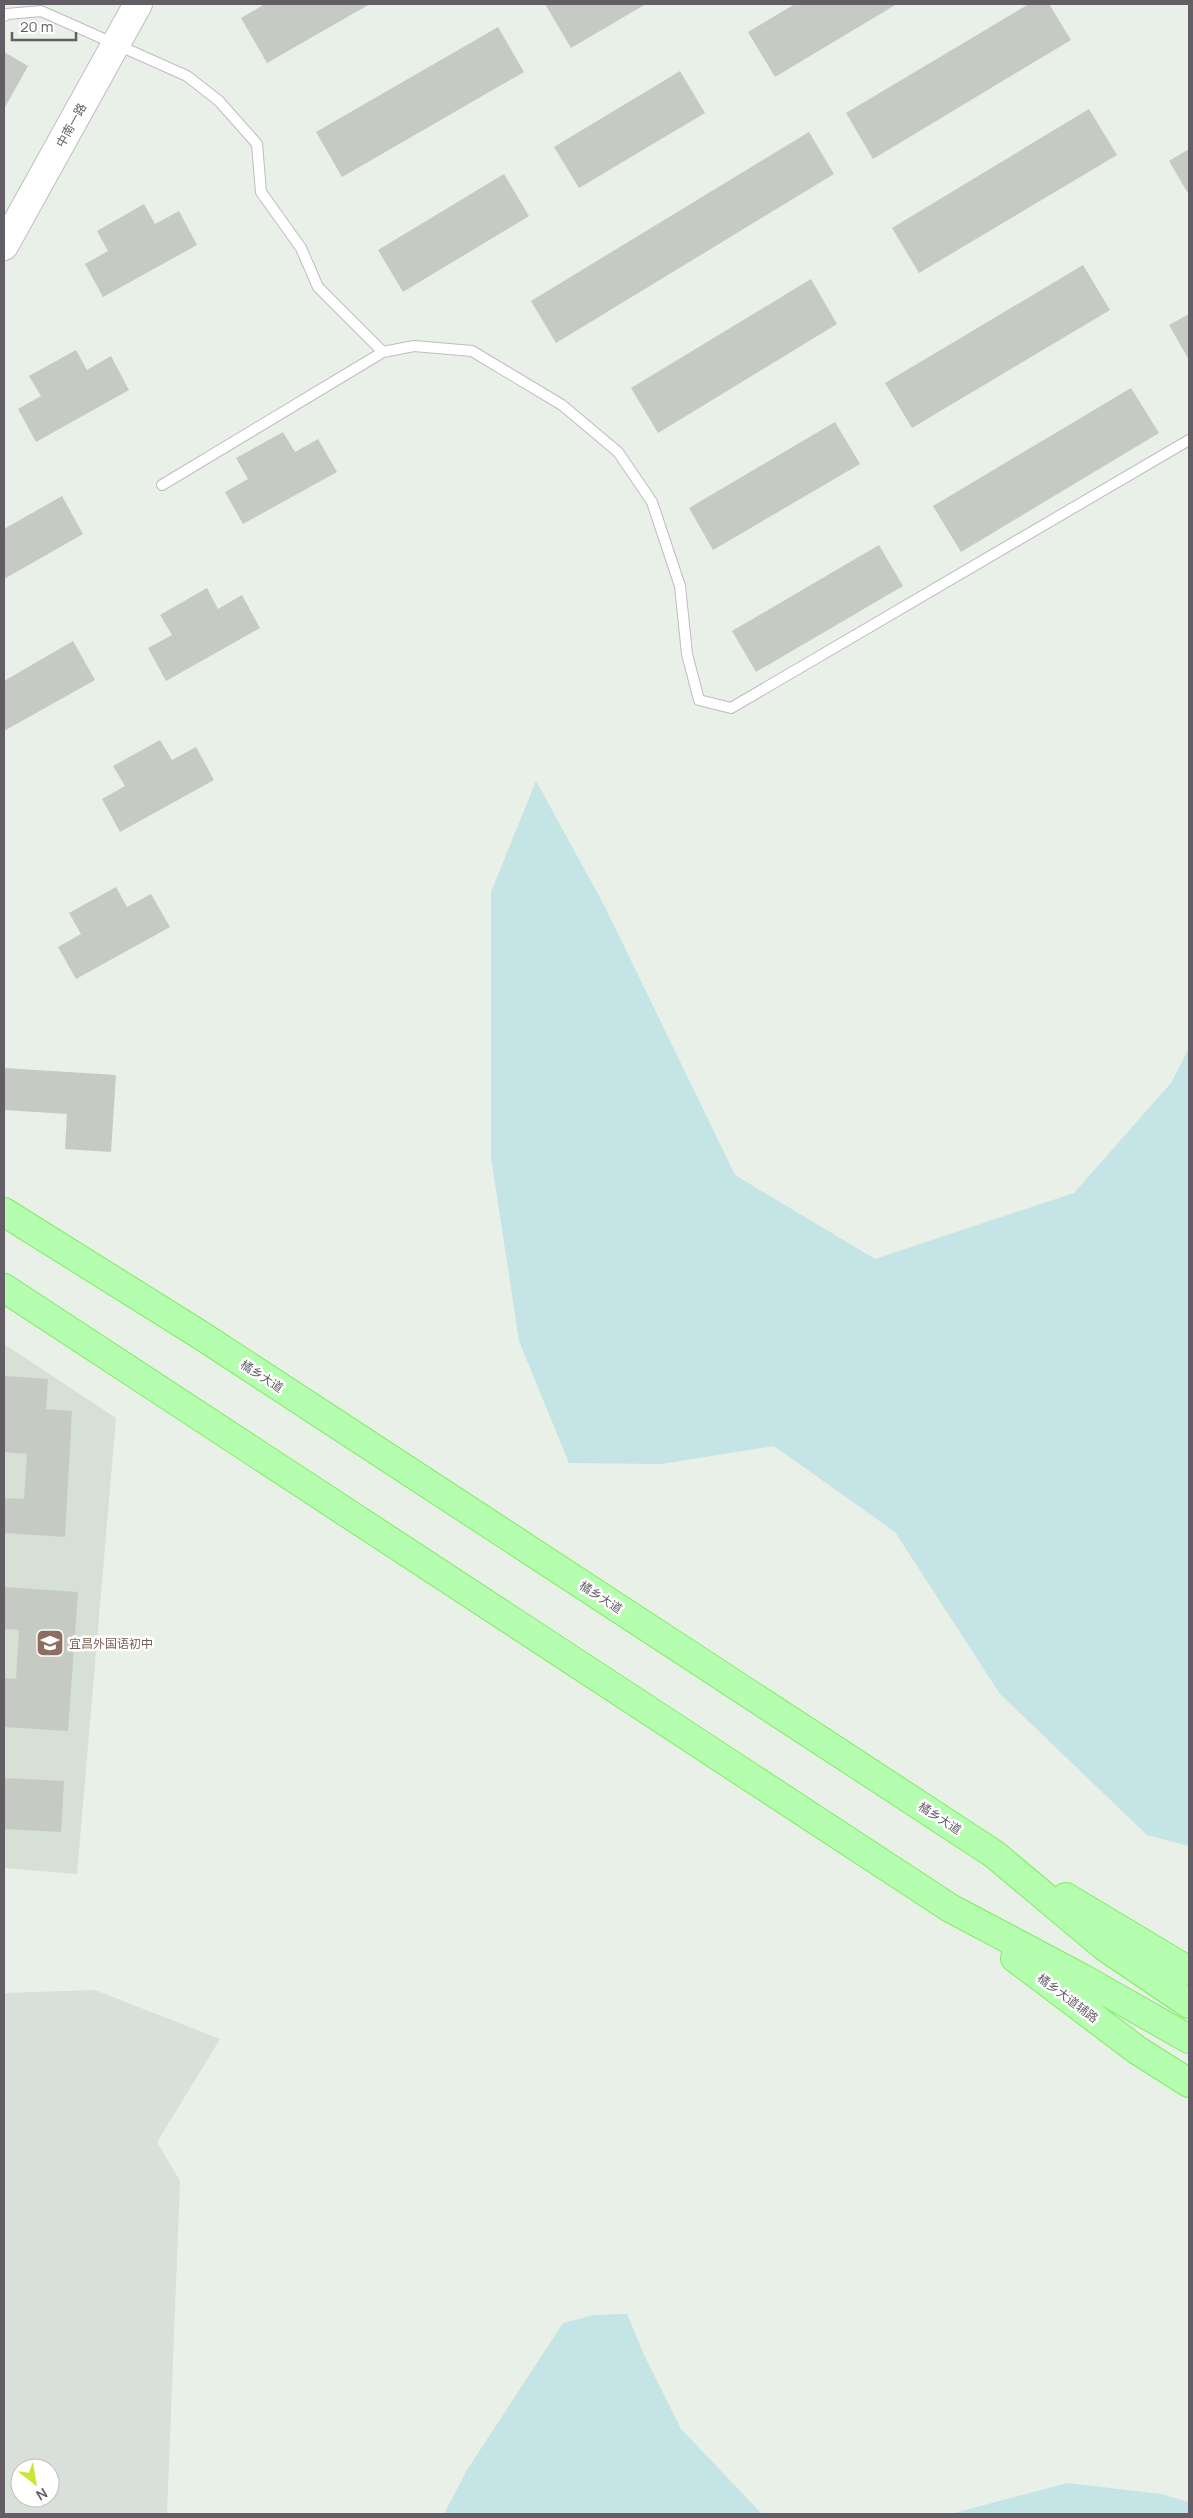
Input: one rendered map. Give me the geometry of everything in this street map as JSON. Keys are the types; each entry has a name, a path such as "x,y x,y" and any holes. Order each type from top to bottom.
{"main road":[{"name":"橘乡大道","path":"4,1212 202,1336 994,1854 1105,1948 1187,2002"},
{"path":"4,1288 950,1908 1189,2039"},
{"path":"994,1854 1189,1971"},
{"name":"橘乡大道辅路","path":"950,1908 1137,2050 1189,2083"}],"street":[{"name":"中南一路","path":"4,246 138,4"}],"lane":[{"path":"4,16 41,11 187,76 220,101 257,144 262,192 279,220 301,248 318,287 383,352"},
{"path":"162,485 383,352 414,346 472,351 562,405 618,452 652,502 680,586 687,654 699,700 730,708 1189,440"}],"shaded area":[{"path":"536,781 604,905 735,1175 875,1259 1074,1193 1171,1083 1189,1048 1189,1846 1147,1835 1000,1694 895,1532 774,1446 661,1464 569,1463 519,1341 491,1157 491,892"},
{"name":"宜昌外国语初中","path":"4,1344 116,1418 77,1874 4,1868"},
{"path":"95,1990 220,2039 157,2142 180,2181 167,2514 4,2514 4,1993"},
{"path":"627,2314 644,2355 681,2429 762,2514 444,2514 467,2470 563,2323 594,2315"},
{"path":"1067,2483 1161,2494 1189,2502 1189,2514 951,2514"}],"building":[{"path":"265,4 370,4 267,63 241,18"},
{"path":"545,4 646,4 571,48"},
{"path":"795,4 897,4 775,77 748,32"},
{"path":"1029,4 1049,4 1071,40 873,159 846,113"},
{"path":"498,27 524,72 342,177 316,132"},
{"path":"4,52 28,66 4,109"},
{"path":"680,71 705,113 579,188 554,147"},
{"path":"1089,109 1117,155 919,273 892,228"},
{"path":"809,132 834,174 556,343 531,301"},
{"path":"1189,149 1189,195 1169,161"},
{"path":"504,174 529,216 403,292 378,250"},
{"path":"144,204 155,224 179,211 197,245 103,297 85,264 108,251 97,231"},
{"path":"1083,265 1110,310 912,428 885,383"},
{"path":"811,279 837,324 658,433 631,388"},
{"path":"1189,314 1189,360 1169,325"},
{"path":"76,350 87,370 111,356 129,390 36,442 18,409 41,396 29,376"},
{"path":"1131,388 1159,433 961,552 933,506"},
{"path":"835,422 860,464 713,550 689,508"},
{"path":"283,432 295,452 318,439 337,472 243,524 225,492 248,479 236,458"},
{"path":"62,496 83,534 4,579 4,529"},
{"path":"879,545 903,586 756,672 732,631"},
{"path":"207,588 218,609 242,595 260,628 166,681 148,648 172,635 160,615"},
{"path":"73,641 95,680 4,731 4,681"},
{"path":"160,740 172,760 196,747 214,780 120,832 102,799 125,786 113,766"},
{"path":"116,887 127,907 151,894 170,927 76,979 58,947 81,934 69,913"},
{"path":"4,1068 116,1075 111,1152 65,1149 67,1114 4,1110"},
{"path":"4,1376 48,1379 46,1409 72,1411 65,1537 4,1533 4,1498 24,1499 27,1454 4,1452"},
{"path":"4,1587 78,1592 68,1731 4,1727 4,1678 16,1679 19,1630 4,1629"},
{"path":"4,1778 64,1781 61,1832 4,1829"}],"place":[{"name":"宜昌外国语初中","path":"50,1643"}]}
